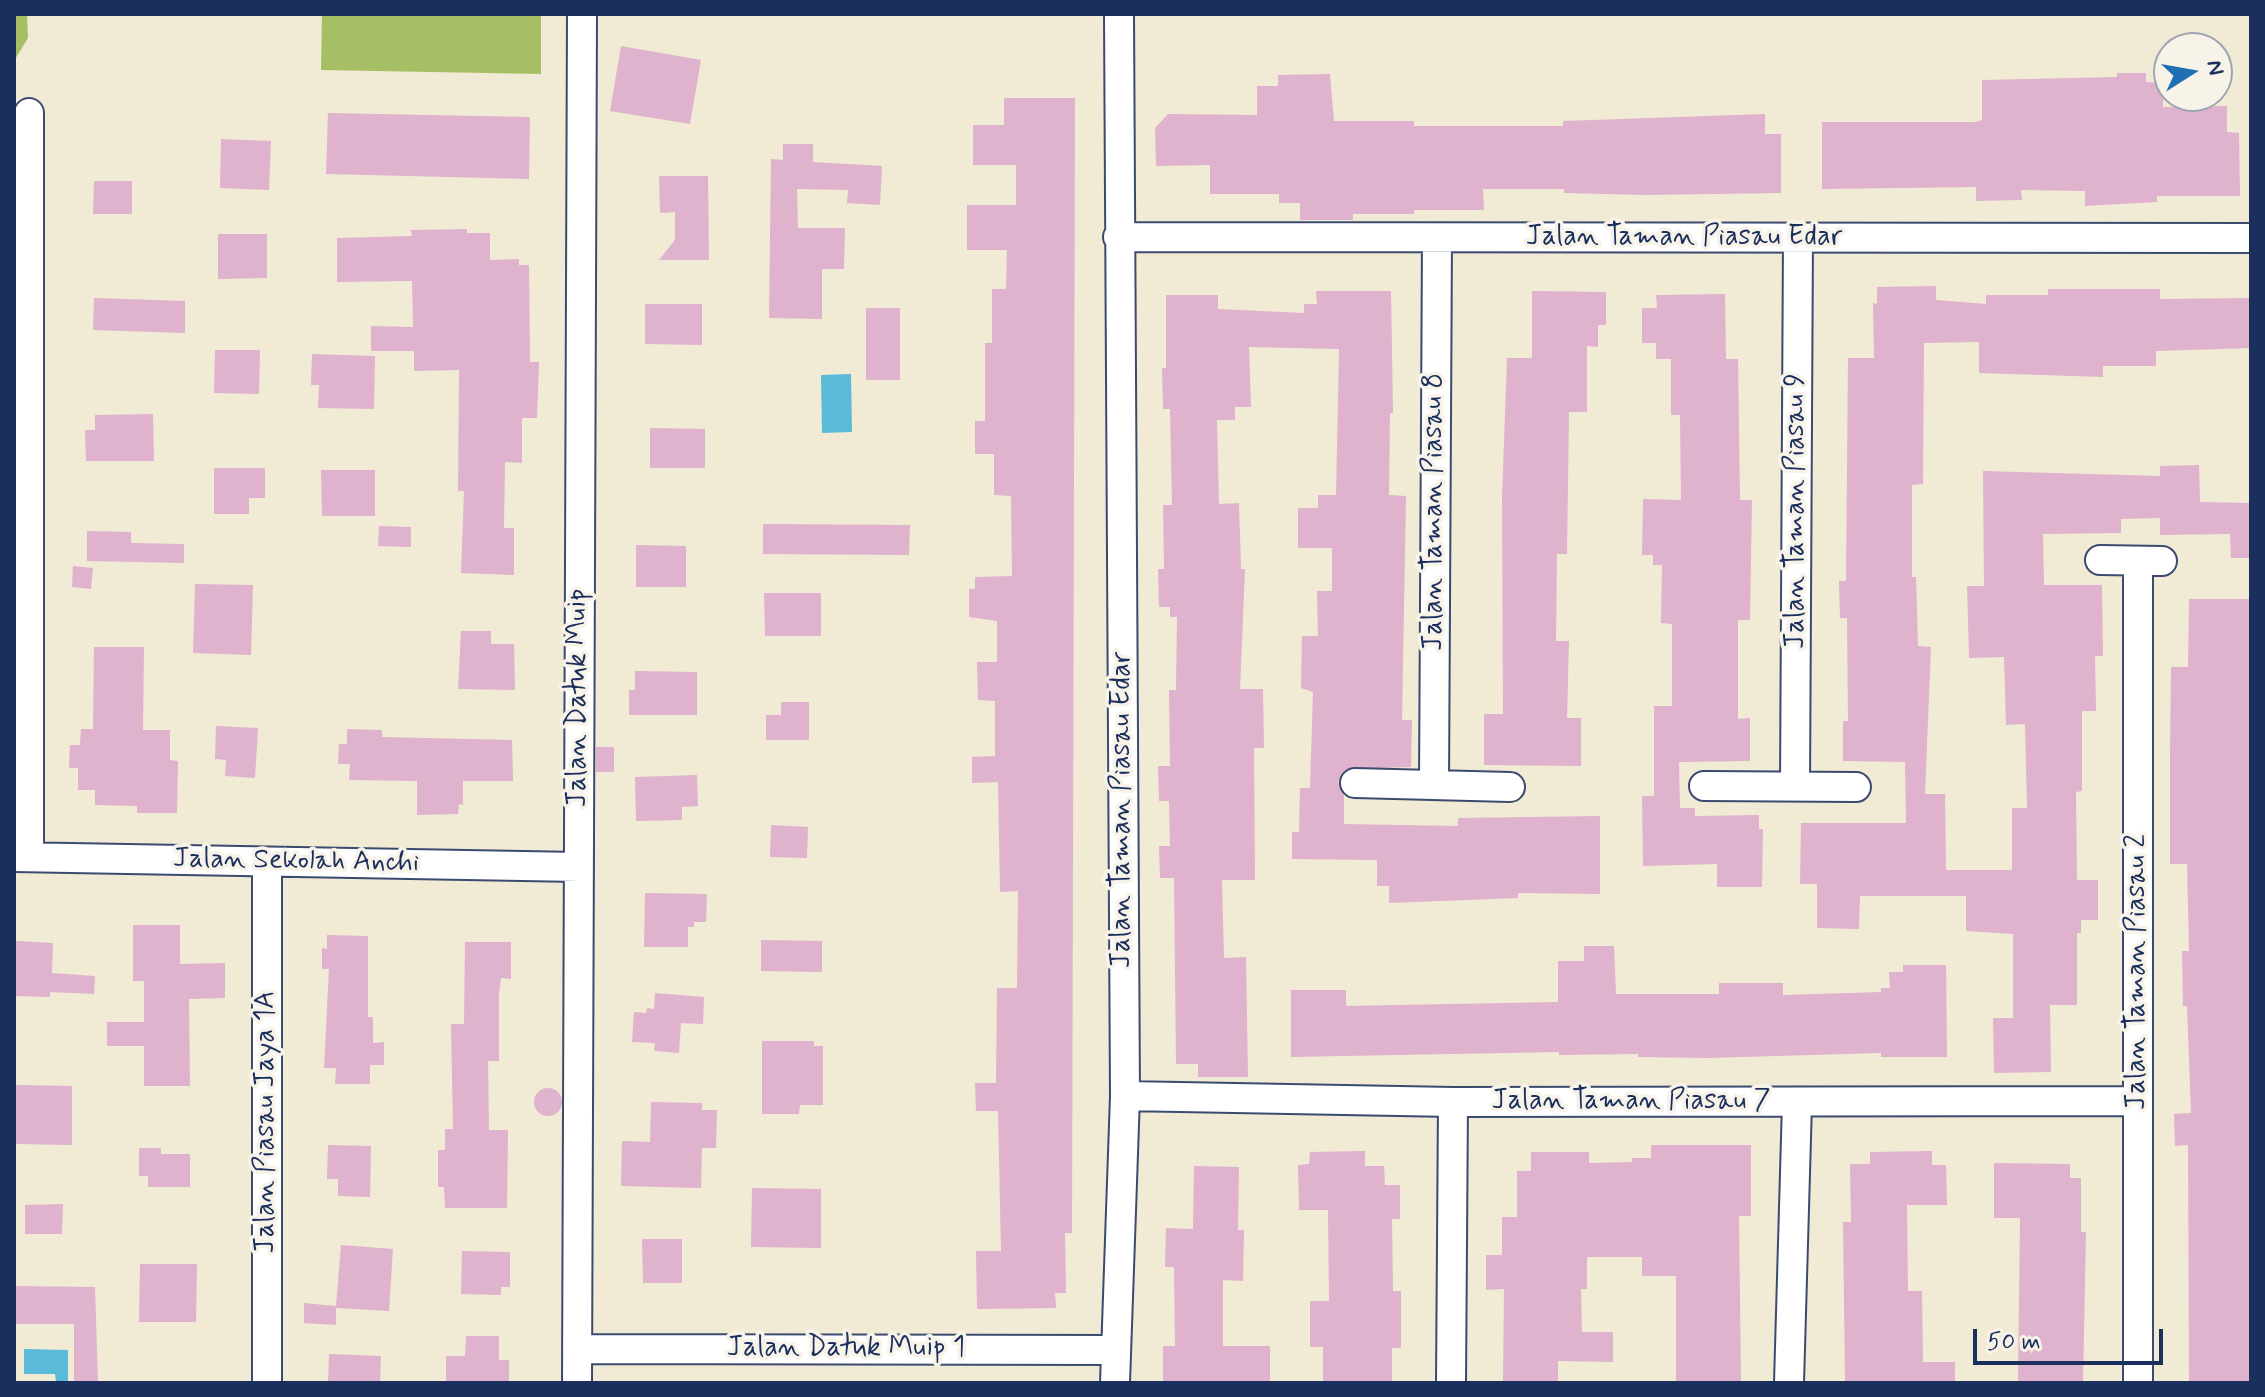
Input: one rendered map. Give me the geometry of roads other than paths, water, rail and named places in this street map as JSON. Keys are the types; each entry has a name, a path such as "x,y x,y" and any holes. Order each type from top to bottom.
{"street":[{"name":"Jalan Datuk Muip","path":"577,1383 582,14"},
{"name":"Jalan Taman Piasau Edar","path":"1115,1383 1125,1096 1119,14"},
{"path":"22,857 29,113"},
{"name":"Jalan Taman Piasau Edar","path":"1118,237 2251,238"},
{"name":"Jalan Taman Piasau 9","path":"1795,785 1798,237"},
{"name":"Jalan Taman Piasau 8","path":"1434,785 1437,239"},
{"name":"Jalan Taman Piasau 2","path":"2100,560 2150,561 2138,1101 2138,1383"},
{"path":"1355,783 1510,787"},
{"path":"1704,786 1856,787"},
{"name":"Jalan Sekolah Anchi","path":"22,857 579,867"},
{"name":"Jalan Piasau Jaya 1A","path":"267,862 267,1383"},
{"name":"Jalan Taman Piasau 7","path":"1125,1096 1453,1102 2138,1101"},
{"path":"1451,1383 1453,1102"},
{"path":"1789,1383 1797,1103"},
{"name":"Jalan Datuk Muip 1","path":"578,1349 1115,1350"}],"water":[{"path":"851,374 852,432 822,433 821,375"},
{"path":"24,1349 68,1350 68,1382 56,1382 55,1374 24,1374"}]}
